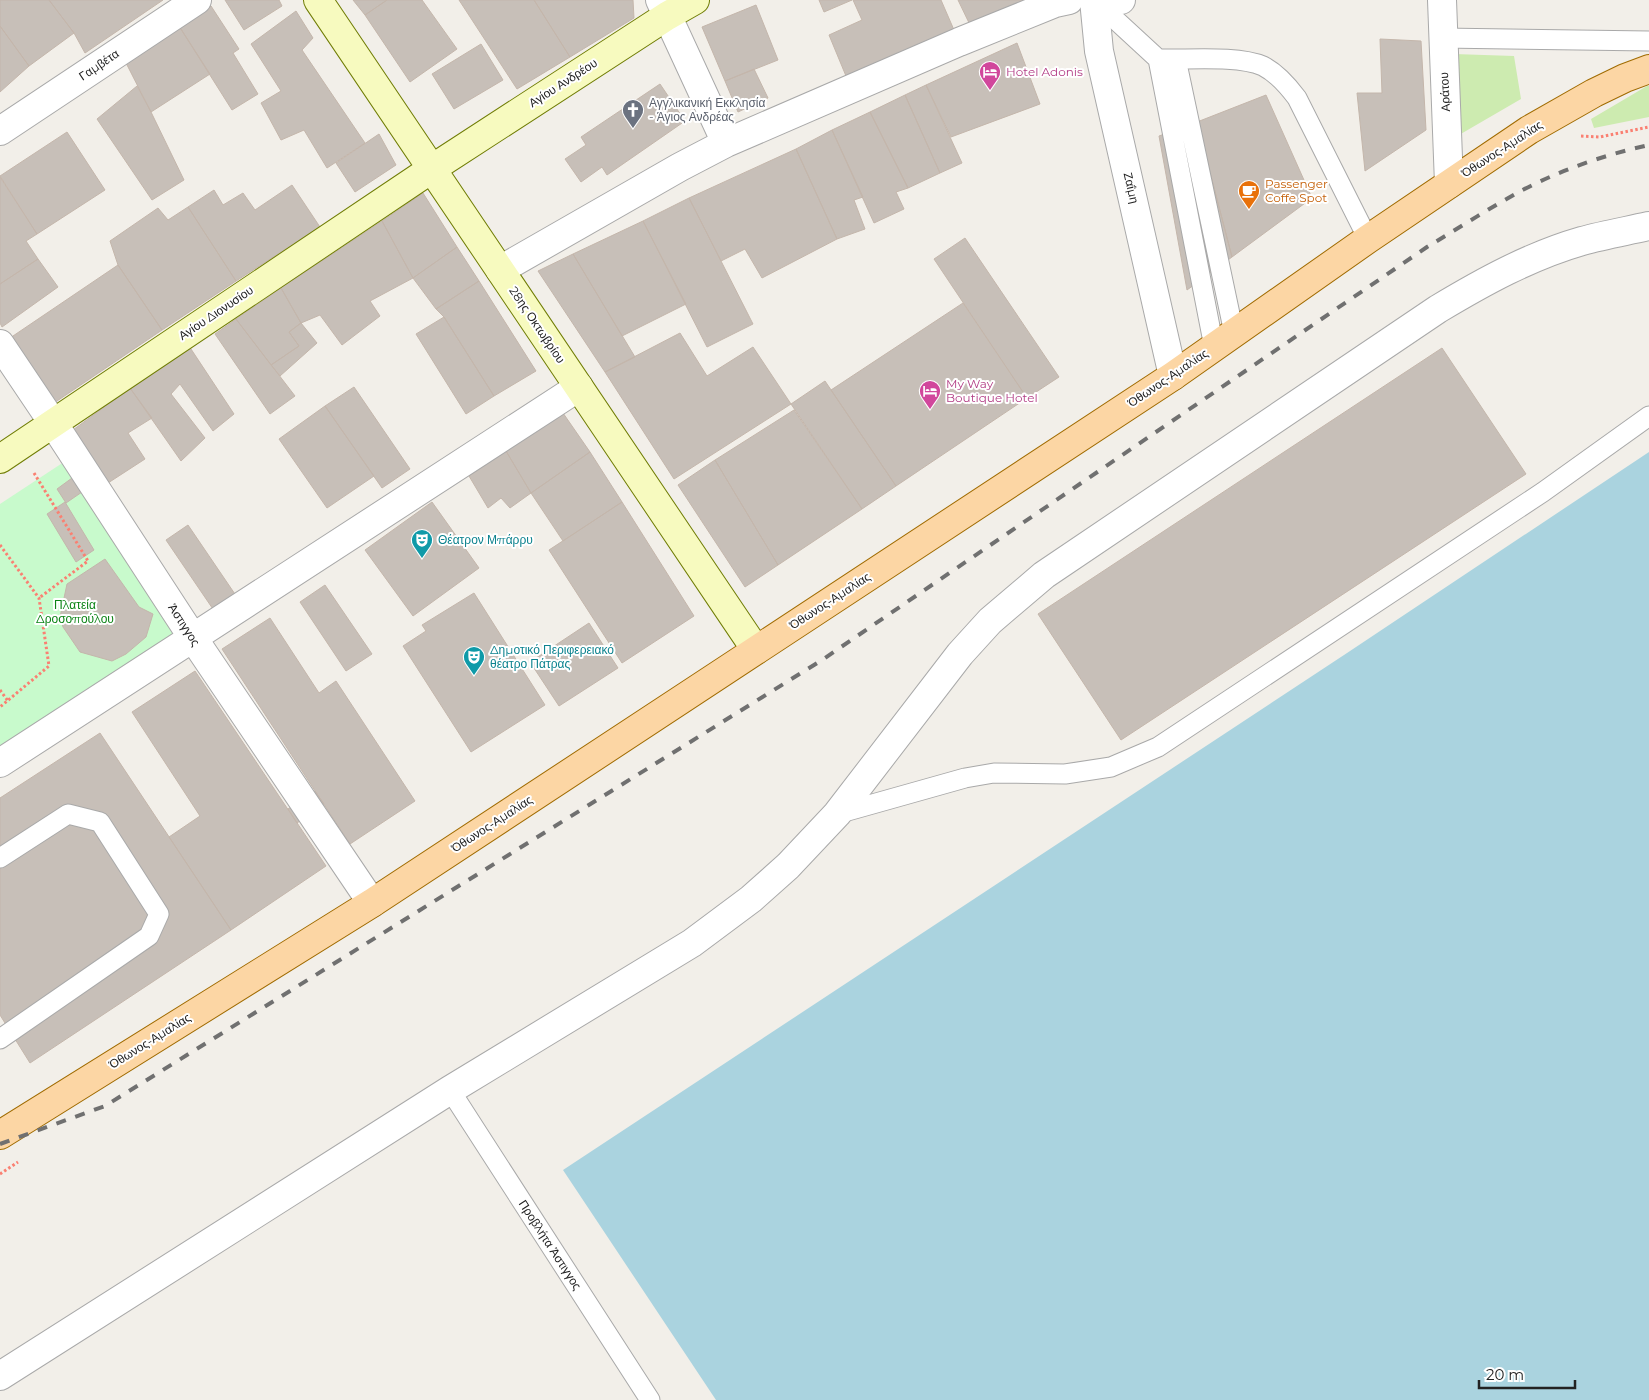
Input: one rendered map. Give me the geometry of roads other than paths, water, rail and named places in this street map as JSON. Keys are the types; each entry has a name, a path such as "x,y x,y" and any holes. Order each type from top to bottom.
{"main road":[{"name":"28ης Οκτωβρίου","path":"318,0 756,650"},
{"name":"Αγίου Ανδρέου","path":"433,168 663,8 695,0"},
{"name":"Όθωνος-Αμαλίας","path":"3,1127 372,903 1173,376 1368,239 1529,130 1625,78 1649,69"},
{"name":"Αγίου Διονυσίου","path":"9,453 433,168"}],"street":[{"name":"Γαμβέτα","path":"0,131 197,0"},
{"path":"500,270 680,167 726,143 959,42 1055,3 1069,0 1121,0"},
{"name":"Ζαΐμη","path":"1094,0 1099,51 1173,376"},
{"name":"Αράτου","path":"1442,0 1449,184"},
{"path":"663,8 726,143"},
{"path":"0,1376 450,1090 692,943 751,899 788,866 837,814 960,654 990,621 1044,575 1438,309 1477,285 1522,264 1582,241 1649,226"},
{"name":"Άστιγγος","path":"0,344 193,638 372,903"},
{"path":"0,763 132,671 193,638 579,387"}],"lane":[{"path":"1094,0 1167,59 1243,60 1264,67 1283,80 1297,98 1368,239"},
{"path":"1442,38 1649,41"},
{"path":"1167,59 1224,340"},
{"path":"837,814 965,778 994,773 1065,774 1111,767 1158,746 1543,492 1649,416"},
{"path":"0,858 68,814 100,822 159,914 149,936 0,1039"},
{"name":"Προβλήτα Άστιγγος","path":"450,1090 650,1400"}],"water":[{"path":"1649,452 1649,1400 716,1400 563,1170"}],"railway":[{"path":"0,1144 105,1106 822,660 1427,247 1473,219 1519,192 1566,170 1615,153 1649,145"}],"place":[{"name":"Hotel Adonis","path":"990,91"},
{"name":"Αγγλικανική Εκκλησία - Άγιος Ανδρέας","path":"633,129"},
{"name":"Passenger Coffe Spot","path":"1249,210"},
{"name":"My Way Boutique Hotel","path":"930,410"},
{"name":"Θέατρον Μπάρρυ","path":"422,559"},
{"name":"Δημοτικό Περιφερειακό θέατρο Πάτρας","path":"474,676"}],"park label":[{"name":"Πλατεία Δροσοπούλου","path":"75,612"}]}
